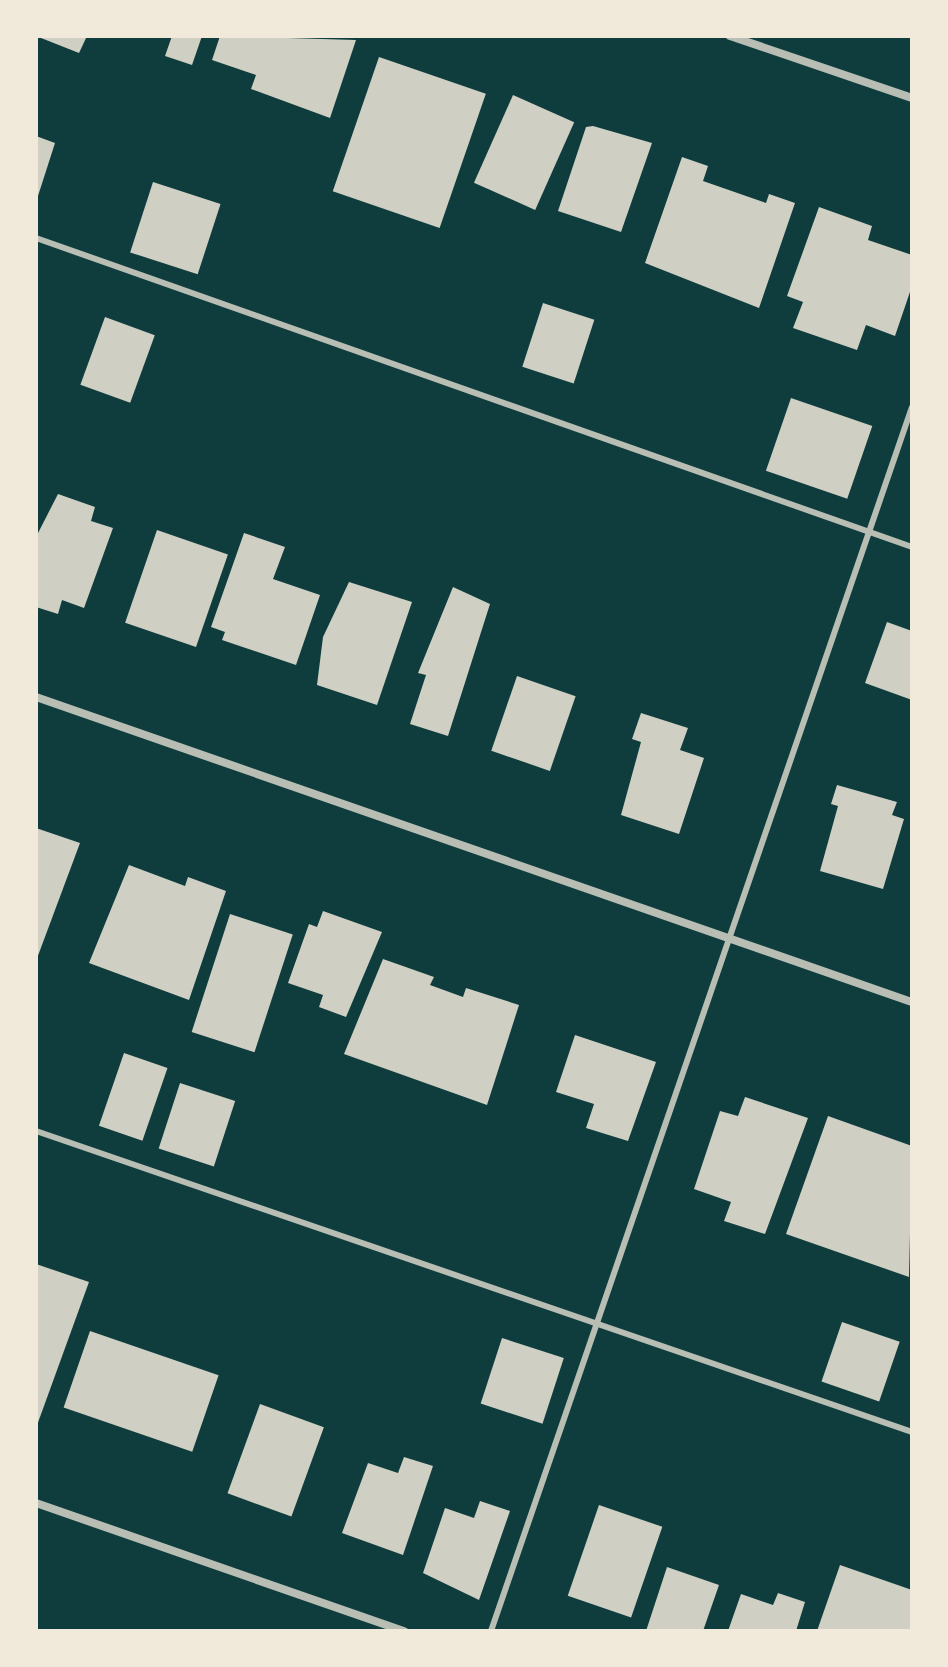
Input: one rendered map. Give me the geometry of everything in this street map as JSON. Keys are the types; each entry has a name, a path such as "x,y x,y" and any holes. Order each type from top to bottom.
{"street":[{"path":"730,36 912,98"},
{"path":"36,697 912,1002"},
{"path":"36,1503 404,1631"}],"lane":[{"path":"36,238 912,547"},
{"path":"491,1631 912,407"},
{"path":"36,1131 912,1432"}],"building":[{"path":"36,36 87,36 79,53"},
{"path":"172,36 202,36 192,65 165,56"},
{"path":"220,36 356,40 330,118 251,89 256,75 212,60"},
{"path":"379,57 486,94 440,228 333,191"},
{"path":"513,95 574,122 535,210 474,183"},
{"path":"593,126 652,143 621,232 558,211 586,127"},
{"path":"36,136 55,143 37,199 36,199"},
{"path":"682,157 708,166 703,181 766,203 769,194 795,203 759,308 645,263"},
{"path":"153,182 221,204 198,274 130,252"},
{"path":"819,207 872,226 868,240 912,255 912,286 895,336 866,325 857,350 793,328 803,302 787,296"},
{"path":"543,303 594,320 574,383 522,367"},
{"path":"105,317 155,335 130,403 80,385"},
{"path":"791,398 872,426 847,499 766,471"},
{"path":"58,494 95,507 91,521 113,528 84,608 62,600 58,614 36,607 36,537"},
{"path":"157,530 228,554 196,647 125,623"},
{"path":"244,533 285,547 273,579 320,595 296,665 222,640 225,632 211,627"},
{"path":"349,582 412,602 377,705 317,685 323,637"},
{"path":"453,587 490,604 448,736 410,724 426,675 418,673"},
{"path":"887,622 912,631 912,700 865,683"},
{"path":"517,676 576,696 550,771 491,751"},
{"path":"641,713 688,728 680,750 704,758 679,834 621,815 641,742 632,739"},
{"path":"837,785 897,802 892,815 904,819 883,889 820,871 838,806 831,804"},
{"path":"36,828 80,843 36,961"},
{"path":"129,865 185,886 188,877 226,891 189,1000 89,963"},
{"path":"323,911 382,932 346,1017 319,1007 323,995 288,983 309,924 317,927"},
{"path":"230,914 293,934 254,1052 192,1032"},
{"path":"383,959 434,977 430,985 463,997 466,988 519,1005 487,1105 344,1054"},
{"path":"575,1035 656,1062 628,1141 586,1128 594,1104 556,1092"},
{"path":"124,1053 167,1068 142,1141 99,1126"},
{"path":"180,1083 235,1101 214,1167 159,1149"},
{"path":"745,1097 808,1118 765,1234 724,1221 731,1202 694,1189 720,1111 738,1116"},
{"path":"828,1116 912,1146 909,1277 786,1234"},
{"path":"36,1264 89,1282 36,1428"},
{"path":"842,1322 900,1342 879,1401 821,1382"},
{"path":"90,1331 219,1375 192,1452 64,1408"},
{"path":"502,1338 564,1358 542,1424 481,1404"},
{"path":"260,1404 324,1427 291,1517 228,1493"},
{"path":"404,1457 433,1466 403,1555 342,1533 368,1463 398,1473"},
{"path":"480,1501 510,1511 479,1600 423,1573 445,1508 474,1518"},
{"path":"599,1505 662,1527 631,1618 568,1596"},
{"path":"840,1565 912,1590 912,1631 817,1631"},
{"path":"667,1567 719,1585 703,1631 646,1631"},
{"path":"778,1593 805,1602 796,1631 728,1631 741,1594 773,1605"}]}
